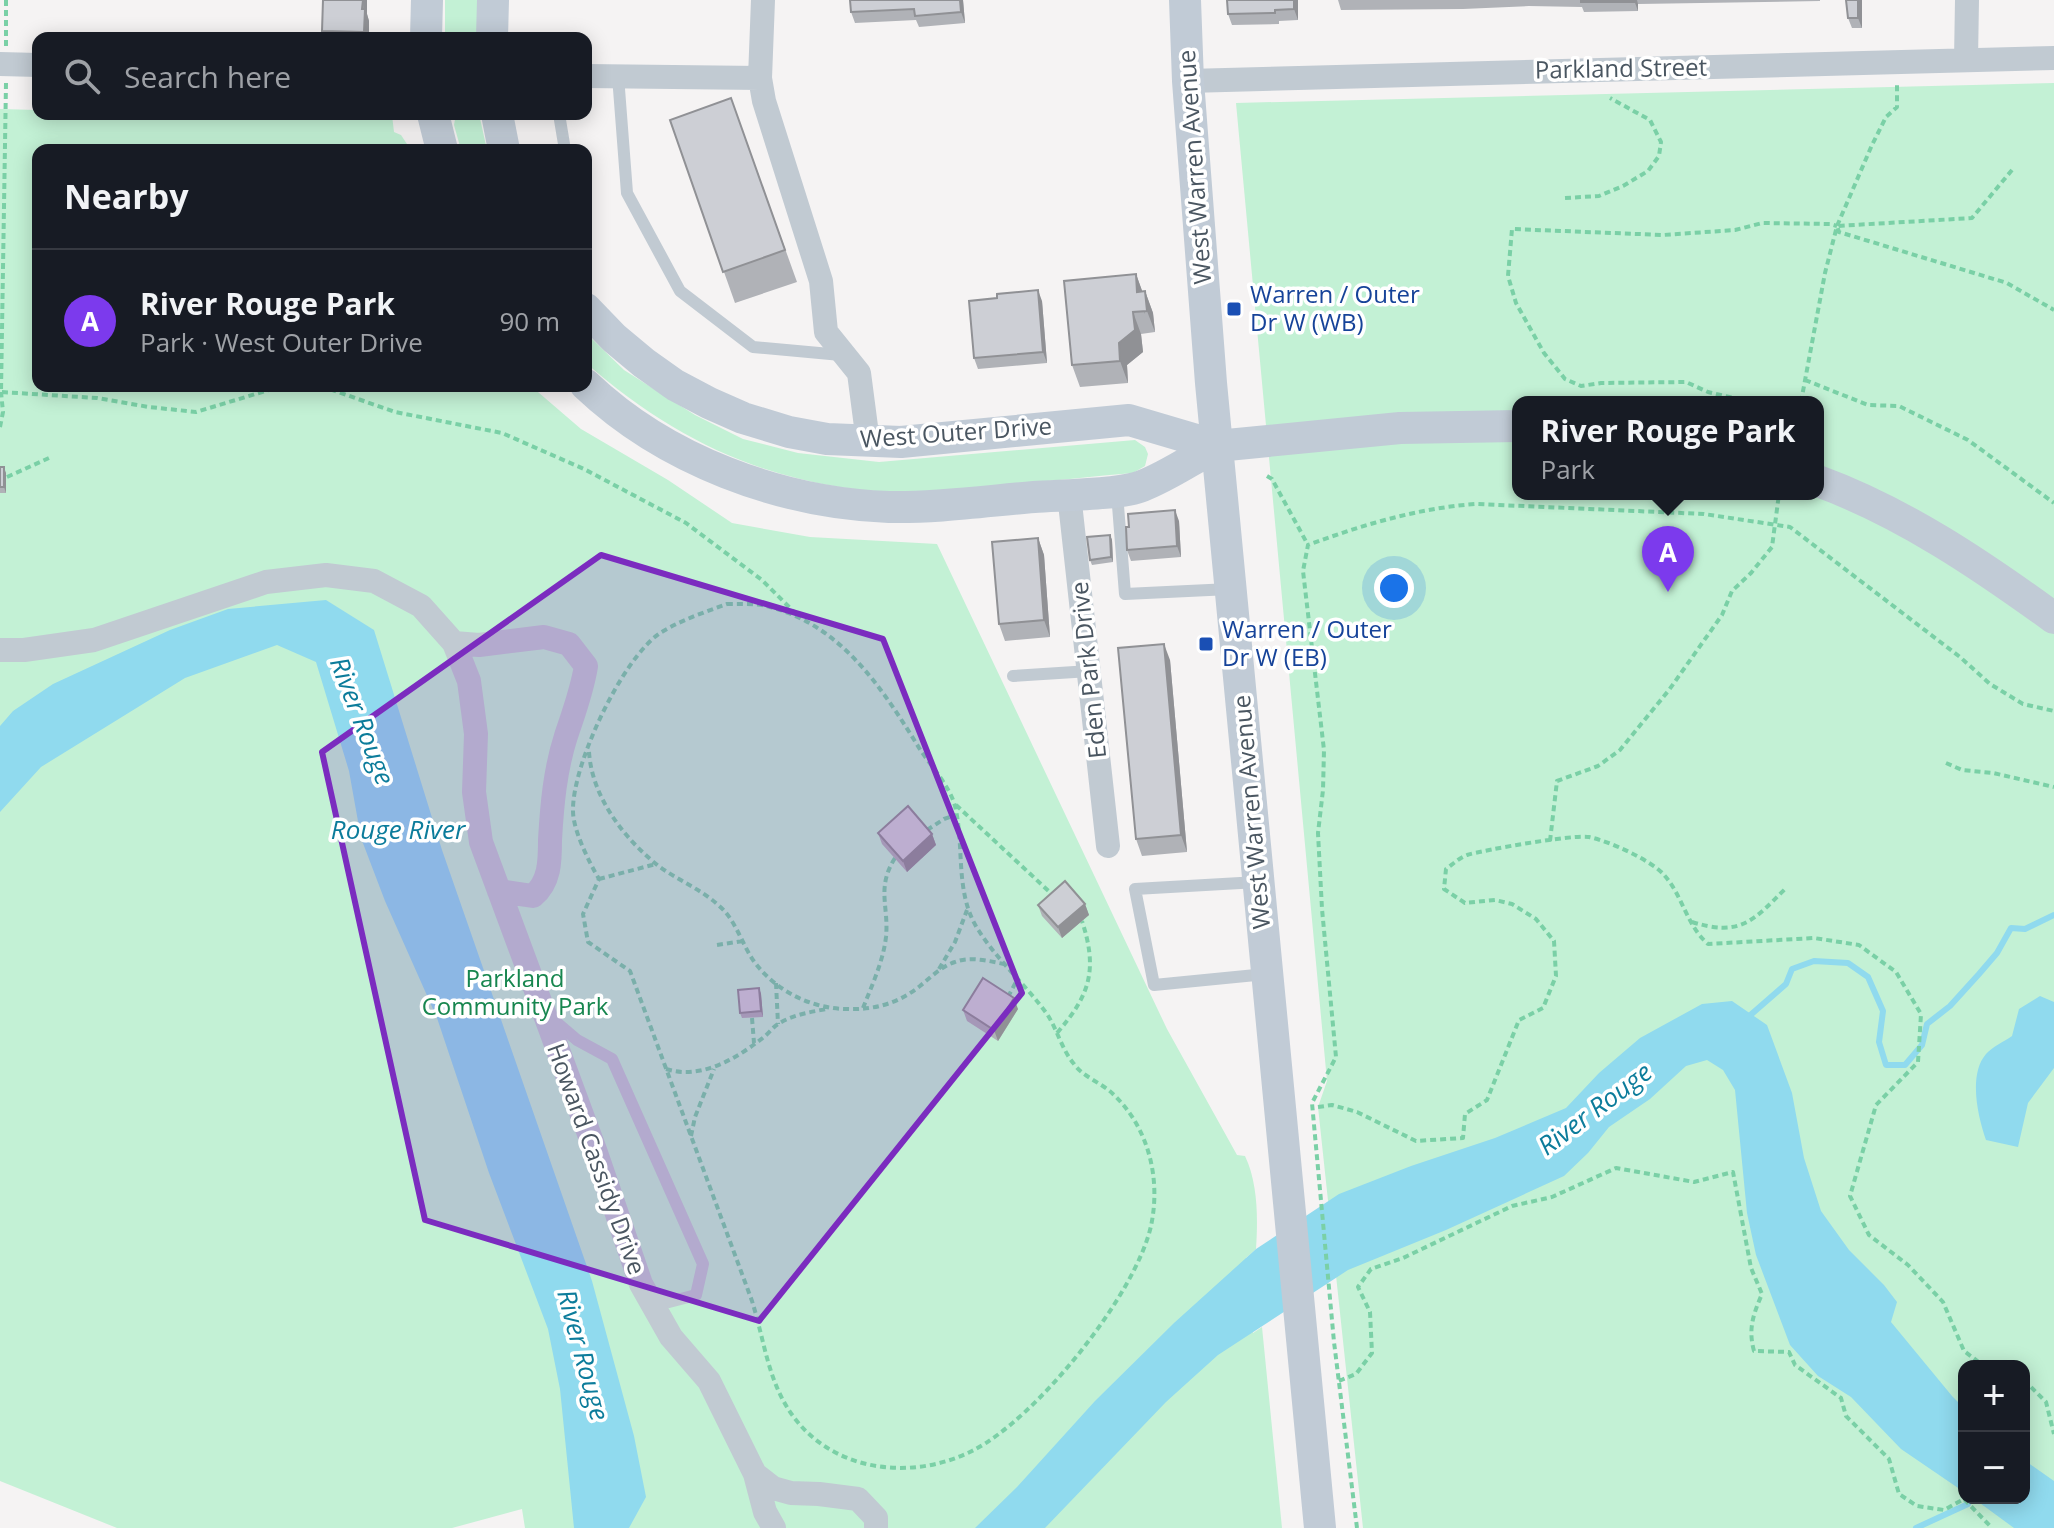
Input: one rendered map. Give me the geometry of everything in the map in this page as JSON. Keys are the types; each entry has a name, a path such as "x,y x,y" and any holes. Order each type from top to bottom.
{"main road":[{"path":"426,32 427,0"},
{"path":"492,32 493,0"},
{"name":"West Warren Avenue","path":"1185,0 1188,81 1217,446 1287,1187 1319,1344 1320,1528"},
{"path":"434,120 440,144"},
{"path":"498,120 503,144"},
{"name":"West Outer Drive","path":"592,315 644,363 675,385 709,403 743,418 789,432 868,442 901,442 1129,420 1217,446 1400,428 1512,426"},
{"name":"West Outer Drive","path":"592,390 646,431 732,474 782,491 835,502 888,507 1140,488 1217,446"},
{"path":"1154,427 1156,479"},
{"path":"1824,484 1912,525 1965,556 2054,618"}],"street":[{"path":"763,0 760,78 764,101 821,281 826,332 859,373 868,442"},
{"path":"1966,60 1967,0"},
{"name":"Parkland Street","path":"1188,81 2054,58"},
{"path":"4,65 32,65"},
{"path":"592,76 760,78"},
{"name":"Eden Park Drive","path":"1069,494 1108,846"},
{"name":"Howard Cassidy Drive","path":"0,650 24,650 94,640 266,582 326,575 374,581 421,606 454,643 469,681 476,734 474,792 481,842 641,1284 671,1337 709,1381 755,1474 765,1512 774,1528"},
{"path":"454,643 479,645 544,637 569,644 586,666 582,694 555,782 550,860 544,887 533,896 499,891"},
{"path":"755,1474 773,1488 791,1493 858,1499 876,1518 876,1528"}],"lane":[{"path":"618,76 627,193 680,291 753,347 845,356"},
{"path":"560,120 564,144"},
{"path":"1117,490 1125,594 1230,589"},
{"path":"1013,676 1090,671"},
{"path":"1258,882 1135,889 1154,985 1267,974"},
{"path":"544,1011 577,1040 612,1059 703,1264 696,1295 669,1302 641,1284"},
{"path":"561,1059 577,1040"}],"path":[{"path":"0,427 3,412 6,0"},
{"path":"1802,396 1837,226 1886,117 1897,107 1896,62"},
{"path":"1565,198 1599,196 1623,186 1648,171 1659,156 1661,142 1650,120 1610,98"},
{"path":"1725,396 1686,382 1581,386 1565,379 1544,353 1516,303 1508,276 1512,229 1663,235 1735,230 1762,223 1837,226 1972,218 2012,170"},
{"path":"1837,226 1839,232 2007,283 2054,310"},
{"path":"1805,380 1868,405 1899,406 1968,440 2054,503"},
{"path":"1,392 97,398 196,412 262,392"},
{"path":"338,392 395,412 502,433 584,469 686,523 762,580 799,616 843,647 872,676 954,803 1059,901"},
{"path":"7,477 49,458"},
{"path":"1267,476 1272,479 1308,545 1303,571 1324,750 1318,833 1336,1057 1312,1103 1320,1187 1319,1344 1339,1381 1357,1528"},
{"path":"1550,841 1557,781 1598,766 1620,750 1669,690 1722,615 1732,591 1772,547 1778,500"},
{"path":"1308,545 1391,518 1445,506 1476,504 1704,514 1790,527 1960,657 1990,684 2023,704 2054,711"},
{"path":"599,879 588,861 573,813 576,783 622,674 658,634 727,604 767,606 799,616"},
{"path":"589,747 590,768 600,797 626,834 656,864 718,904 731,918 753,960 790,994 817,1006 863,1008 897,1002 956,962 978,959 1006,964"},
{"path":"1946,763 1962,770 1993,773 2054,787"},
{"path":"599,879 583,914 588,942 630,971 752,1301 764,1340 769,1371 780,1397 798,1423 823,1445 852,1460 888,1469 932,1467 973,1451 1008,1426 1066,1368 1097,1331 1138,1266 1151,1226 1155,1184 1147,1147 1132,1117 1114,1095 1074,1066 1050,1018 978,930 967,910 954,803"},
{"path":"925,832 956,815"},
{"path":"1318,1107 1332,1105 1357,1112 1416,1141 1463,1138 1465,1114 1487,1100 1519,1020 1543,1008 1556,976 1554,941 1536,919 1512,904 1495,900 1465,903 1444,889 1446,869 1464,856 1587,836 1646,862 1665,875 1697,935 1708,944 1814,938 1859,945 1896,972 1921,1014 1918,1062 1876,1105 1850,1196 1869,1235 1908,1265 1943,1302 1964,1351 1976,1360"},
{"path":"863,1008 881,961 886,933 883,888 895,858"},
{"path":"599,879 656,864"},
{"path":"1690,921 1712,928 1732,929 1751,923 1786,888"},
{"path":"937,972 955,942 967,910"},
{"path":"1057,1033 1085,995 1091,973 1089,942 1082,921"},
{"path":"717,945 743,941"},
{"path":"1005,1001 1018,978"},
{"path":"776,983 778,1024"},
{"path":"666,1069 680,1074 700,1073 754,1043 778,1024 804,1013 833,1008"},
{"path":"752,1018 754,1043"},
{"path":"691,1137 695,1117 715,1066"},
{"path":"1339,1381 1356,1374 1372,1353 1370,1312 1358,1287 1371,1269 1403,1258 1512,1206 1552,1197 1616,1168 1694,1182 1733,1172 1751,1268 1762,1294 1749,1335 1754,1351 1789,1352 1795,1365 1841,1398 1846,1416 1889,1459 1899,1494 1917,1506 1944,1510 1964,1499 1992,1528"},
{"path":"2030,1386 2046,1402 2054,1434"}],"highlighted area":[{"path":"601,555 883,639 1022,993 759,1321 425,1220 322,752"}],"green space":[{"path":"445,0 478,0 477,32 445,32"},
{"path":"2054,83 2054,1528 1363,1528 1318,1107 1327,1081 1236,103"},
{"name":"Parkland Community Park","path":"0,109 32,110 32,120 393,120 394,132 401,135 407,144 32,144 32,392 538,392 581,429 668,480 732,523 810,537 937,544 1167,1029 1237,1155 1245,1156 1249,1167 1256,1201 1257,1237 1256,1249 1246,1258 1253,1333 1262,1327 1282,1528 525,1528 522,1509 452,1528 117,1528 0,1481"},
{"path":"455,120 480,120 486,144 459,144"},
{"path":"592,339 624,370 695,415 743,439 798,453 879,462 1135,440 1145,447 1148,454 1145,466 1133,473 920,493 872,491 783,475 741,460 661,420 592,368"}],"water":[{"name":"Rouge River","path":"326,600 374,630 442,850 592,1281 634,1436 646,1497 629,1528 574,1528 560,1389 548,1329 489,1173 437,1018 361,838 349,771 316,662 277,645 185,678 41,767 0,812 0,726 13,711 53,684 170,630 228,609"},
{"path":"2040,996 2054,1002 2054,1068 2028,1103 2018,1147 1986,1140 1976,1096 1977,1073 1989,1051 2012,1036 2019,1009"},
{"name":"River Rouge","path":"1732,1001 1767,1025 1792,1093 1804,1158 1821,1211 1849,1250 1897,1302 1891,1322 1958,1402 1958,1488 1901,1449 1851,1397 1818,1376 1790,1345 1756,1255 1747,1213 1735,1090 1723,1070 1707,1060 1686,1066 1650,1099 1609,1127 1564,1176 1446,1230 1348,1270 1218,1355 1166,1402 1045,1528 975,1528 1095,1401 1174,1323 1256,1249 1339,1194 1495,1138 1566,1108 1599,1073 1640,1038 1702,1004"},
{"path":"2030,1464 2054,1481 2054,1528 2014,1528 1981,1504 2030,1504"}],"building":[{"path":"323,0 363,0 364,32 322,31"},
{"path":"850,0 960,0 961,12 915,16 914,9 851,12"},
{"path":"1227,0 1294,0 1294,9 1275,10 1275,13 1228,14"},
{"path":"1634,0 1634,2 1581,2"},
{"path":"1846,0 1858,0 1858,18 1848,18"},
{"path":"731,98 785,250 723,272 670,120"},
{"path":"1136,274 1137,292 1145,291 1147,311 1133,312 1135,330 1119,343 1120,361 1072,365 1064,281"},
{"path":"1038,290 1043,352 974,358 969,301 997,298 997,294"},
{"path":"0,467 4,467 4,487 0,487"},
{"path":"1175,510 1177,546 1127,550 1128,514"},
{"path":"1110,535 1111,557 1090,560 1087,537"},
{"path":"1038,538 1044,620 999,624 992,542"},
{"path":"1164,644 1181,835 1136,839 1118,648"},
{"path":"908,806 932,834 903,861 878,833"},
{"path":"1065,881 1085,904 1058,927 1038,905"},
{"path":"983,978 1014,998 994,1030 963,1010"},
{"path":"759,988 761,1011 740,1013 738,990"}],"waterway":[{"path":"1747,1018 1786,984 1792,969 1814,961 1848,963 1868,977 1883,1011 1879,1042 1886,1065 1905,1065 1922,1045 1927,1024 1950,1006 1979,974 1997,953 2011,928 2025,929 2054,915"},
{"path":"1916,1528 1968,1504"}],"place":[{"name":"Warren / Outer Dr W (WB)","path":"1234,309"},
{"name":"River Rouge Park","path":"1668,592"},
{"name":"Warren / Outer Dr W (EB)","path":"1206,644"}]}
